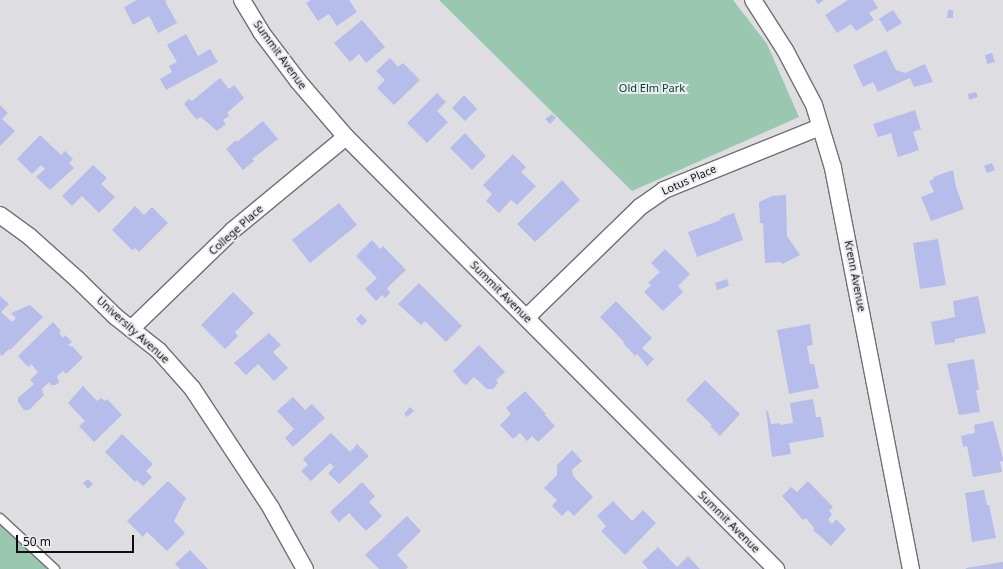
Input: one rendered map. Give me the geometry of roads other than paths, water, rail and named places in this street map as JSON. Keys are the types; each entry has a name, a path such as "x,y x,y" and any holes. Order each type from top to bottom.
{"street":[{"name":"Summit Avenue","path":"242,0 261,32 298,81 346,137 527,317 776,569"},
{"name":"Krenn Avenue","path":"753,0 786,50 814,105 835,176 911,569"},
{"name":"Lotus Place","path":"527,317 640,207 664,190 820,127"},
{"name":"College Place","path":"131,329 233,230 346,137"},
{"name":"University Avenue","path":"0,216 30,237 77,279 116,317 159,351 192,388 271,508 305,569"}],"lane":[{"path":"0,518 55,569"}],"park label":[{"name":"Old Elm Park","path":"652,88"}]}
